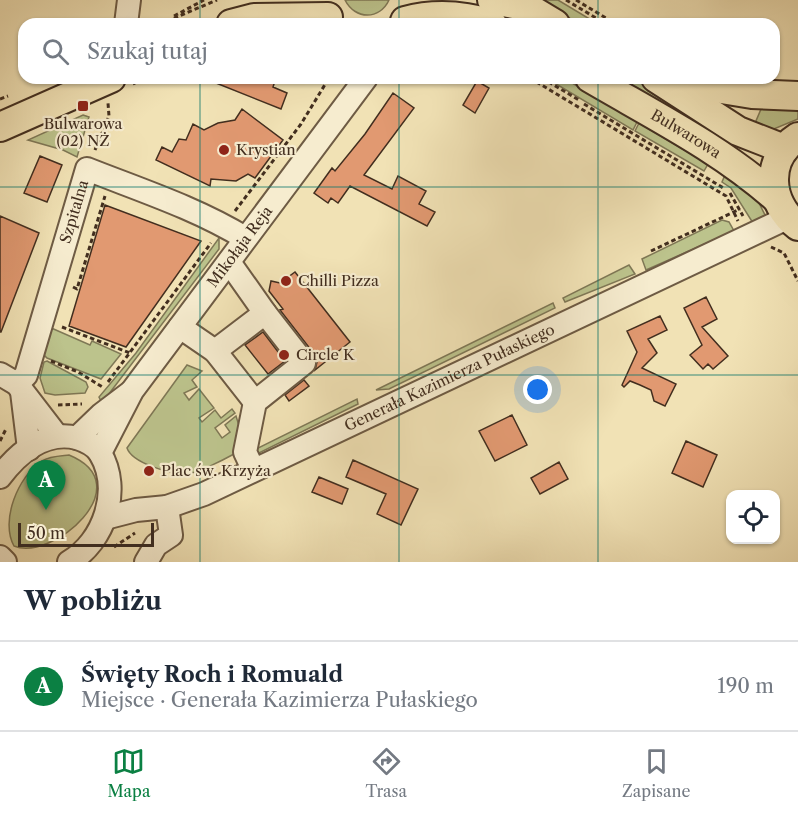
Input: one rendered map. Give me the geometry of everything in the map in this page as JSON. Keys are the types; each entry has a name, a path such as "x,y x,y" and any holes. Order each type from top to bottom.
{"main road":[{"path":"248,18 281,0"},
{"path":"492,0 522,3 546,18"},
{"path":"279,18 328,14"},
{"path":"407,15 452,15 465,18"},
{"path":"0,127 98,84"},
{"name":"Bulwarowa","path":"600,84 723,157 752,177 787,214"},
{"name":"Bulwarowa","path":"665,84 738,130 791,143"},
{"path":"692,84 752,94 798,96"},
{"path":"787,214 773,181 776,164 791,143"}],"street":[{"path":"127,18 129,0"},
{"name":"Mikołaja Reja","path":"132,392 229,262 349,89"},
{"name":"Szpitalna","path":"67,437 31,413 13,383 26,375 87,169 224,225 245,238"},
{"name":"Generała Kazimierza Pułaskiego","path":"105,518 136,510 167,507 204,494 253,469 752,238 787,214"},
{"path":"229,262 304,363 255,402 244,452 253,469"},
{"path":"215,351 265,313"},
{"path":"180,327 215,351 255,402"},
{"path":"0,477 12,462 37,443 67,437 132,392"},
{"path":"100,453 132,392"},
{"path":"28,449 31,413"},
{"path":"67,437 86,441 100,453 109,485 105,518 95,539 80,555 69,562"},
{"path":"146,562 156,545 171,535 167,507"},
{"path":"0,556 5,562"}],"path":[{"path":"171,18 183,9 204,0"},
{"path":"172,18 217,0"},
{"path":"566,0 596,18"},
{"path":"576,0 606,18"},
{"path":"87,169 109,116 107,84"},
{"path":"97,396 301,124 325,84"},
{"path":"540,84 726,196 752,238 784,253 798,281"},
{"path":"552,84 730,193 752,238"},
{"path":"70,286 77,289 106,195"},
{"path":"651,251 740,210"},
{"path":"61,327 130,353"},
{"path":"45,360 78,372 104,388"},
{"path":"0,441 12,419 50,406 90,404"}],"green space":[{"path":"345,0 389,0 380,11 367,15 349,7"},
{"path":"540,0 558,0 588,18 569,18"},
{"path":"556,84 574,84 637,122 633,130"},
{"path":"613,84 645,84 727,132 718,147"},
{"path":"764,102 798,104 798,119 769,131 753,128"},
{"path":"83,115 89,117 77,157 63,150 28,140"},
{"path":"639,123 708,164 704,171 635,131"},
{"path":"725,175 757,199 766,217 753,223 731,188 722,182"},
{"path":"722,220 729,222 734,231 646,270 642,259"},
{"path":"219,238 219,249 102,403 99,397 136,353"},
{"path":"629,265 635,274 565,302 563,298"},
{"path":"553,303 555,308 389,389 376,390"},
{"path":"49,327 90,345 92,341 121,354 101,379 47,358 41,352"},
{"path":"47,361 86,382 88,387 85,393 55,395 45,393 40,378 44,362"},
{"path":"187,365 202,371 192,380 197,387 184,393 189,400 199,389 214,408 199,418 202,422 215,410 221,418 232,409 235,413 215,428 222,438 230,432 225,425 236,416 240,429 234,454 203,469 186,474 162,470 144,463 127,448"},
{"path":"357,399 358,404 255,455 254,450"},
{"path":"69,455 89,468 97,484 94,501 83,518 67,532 49,543 30,548 14,546 10,536 10,512 19,488 33,468 42,461"}],"building":[{"path":"218,84 274,84 273,87 287,93 281,109"},
{"path":"475,84 482,84 489,88 475,113 463,105"},
{"path":"393,93 414,108 364,175 392,189 398,176 426,191 419,204 435,212 427,226 350,186 338,203 331,198 328,203 314,193 332,168 335,171 365,134"},
{"name":"Krystian","path":"242,109 283,140 255,178 248,174 236,181 211,179 210,186 156,160 162,147 172,152 179,139 186,140 193,124 204,130 218,123 235,120"},
{"path":"40,156 62,165 47,202 24,193"},
{"path":"105,205 201,241 126,347 69,326"},
{"path":"0,216 39,233 1,332 0,332"},
{"path":"295,272 350,342 315,370 317,362 315,355 280,310 283,309 269,291 271,281 280,283"},
{"path":"706,297 717,319 702,327 728,356 713,369 708,364 703,369 690,355 702,345 684,308"},
{"path":"660,316 667,330 648,339 657,353 642,368 676,384 665,406 654,401 651,390 630,381 624,387 622,385 637,352 627,331"},
{"path":"263,332 285,361 268,374 245,345"},
{"path":"304,380 309,386 289,401 285,395"},
{"path":"512,415 527,445 495,461 479,431"},
{"path":"686,441 717,455 703,487 672,473"},
{"path":"353,460 418,489 401,525 377,514 386,494 346,477"},
{"path":"559,462 568,479 540,494 531,478"},
{"path":"319,477 348,489 342,504 312,492"}],"place":[{"name":"Bulwarowa (02) NŻ","path":"83,106"},
{"name":"Krystian","path":"224,150"},
{"name":"Chilli Pizza","path":"286,281"},
{"name":"Circle K","path":"284,355"},
{"name":"Plac św. Krzyża","path":"149,471"},
{"name":"Święty Roch i Romuald","path":"46,510"}]}
